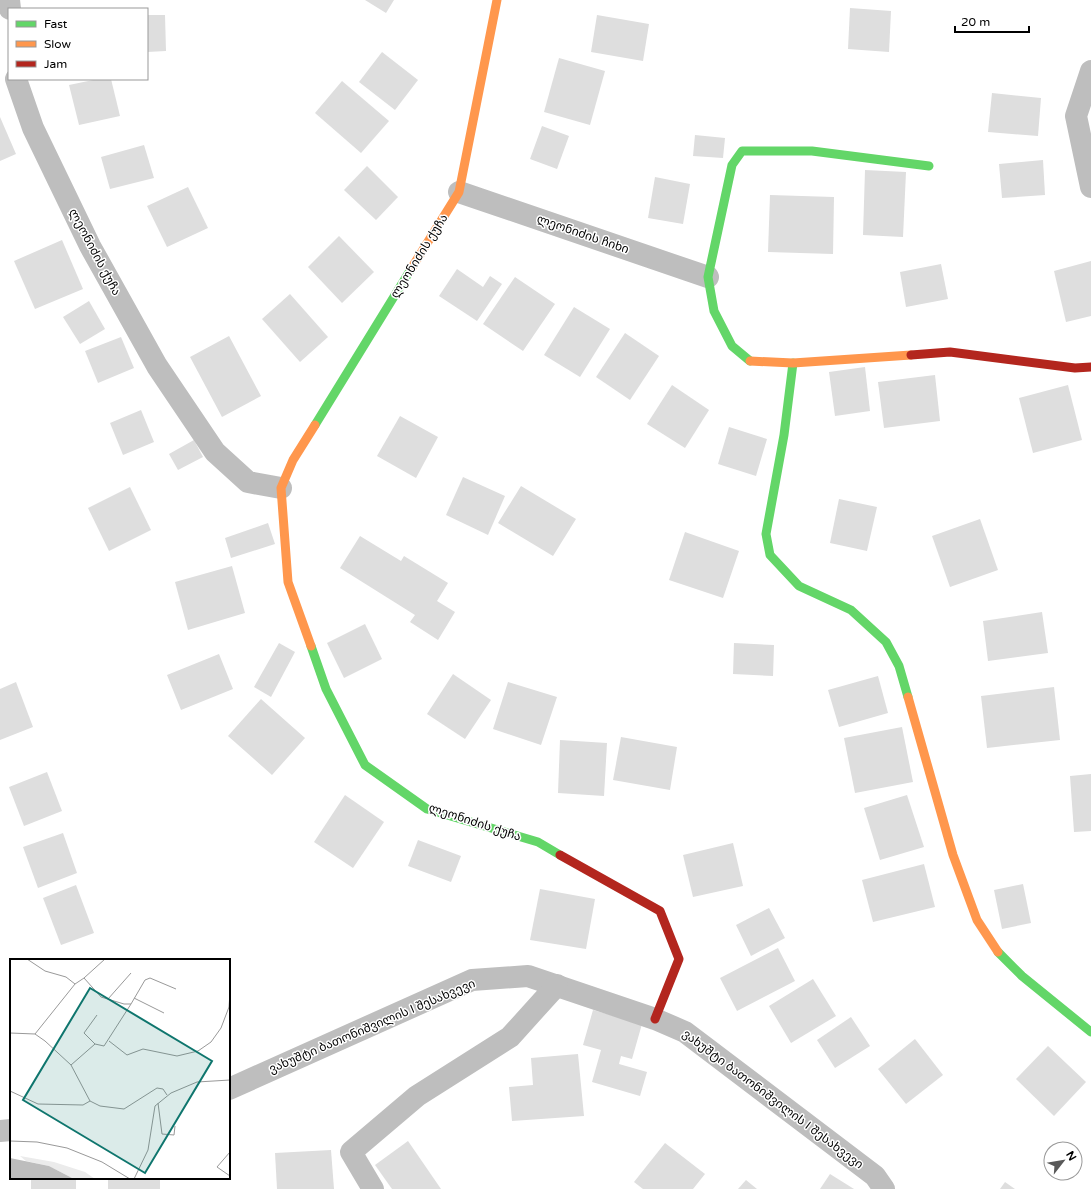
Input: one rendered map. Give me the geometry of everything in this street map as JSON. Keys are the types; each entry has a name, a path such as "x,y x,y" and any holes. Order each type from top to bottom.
{"street":[{"name":"ლეონიძის ქუჩა","path":"497,0 459,192 293,460 280,488 288,582 326,689 365,765 427,808 538,842 660,911 679,959 655,1019"},
{"path":"1091,71 1076,116 1091,187"},
{"name":"ლეონიძის ქუჩა","path":"16,80 33,128 86,239 157,366 215,452 248,482 280,488"},
{"path":"929,166 812,151 742,151 732,166 708,277 714,311 732,346 749,361 793,363 950,352 1075,368 1091,367"},
{"name":"ლეონიძის ჩიხი","path":"459,192 708,277"},
{"path":"793,363 784,435 766,534 770,555 799,586 851,610 886,642 899,666 953,855 977,920 994,948 1022,976 1091,1032"},
{"name":"ვახუშტი ბათონიშვილის I შესახვევი","path":"230,1089 472,980 528,976 655,1019 685,1032 876,1176 884,1189"},
{"path":"373,1189 351,1152 417,1096 510,1037 557,985"},
{"path":"0,1131 10,1130"}],"building":[{"path":"365,0 394,0 386,13"},
{"path":"850,8 891,11 889,52 848,49"},
{"path":"148,15 165,15 166,51 148,52"},
{"path":"597,15 649,24 643,61 591,52"},
{"path":"382,52 418,80 395,110 359,82"},
{"path":"559,58 605,71 590,125 544,112"},
{"path":"93,80 111,80 120,116 79,125 69,85"},
{"path":"342,81 389,121 361,153 315,113"},
{"path":"992,93 1041,98 1038,136 988,132"},
{"path":"0,117 16,154 0,161"},
{"path":"542,126 569,136 557,169 530,159"},
{"path":"695,135 725,138 723,158 693,156"},
{"path":"144,145 154,178 110,189 101,157"},
{"path":"1043,160 1045,195 1002,198 999,164"},
{"path":"367,166 398,197 376,220 344,190"},
{"path":"865,170 906,172 903,237 863,235"},
{"path":"655,177 690,184 683,224 648,218"},
{"path":"188,187 208,228 167,247 147,206"},
{"path":"770,195 834,197 833,254 768,252"},
{"path":"339,236 374,272 342,303 308,267"},
{"path":"62,240 83,289 35,309 14,261"},
{"path":"1091,261 1091,316 1066,322 1054,271"},
{"path":"941,264 948,299 906,307 900,272"},
{"path":"457,269 483,287 490,276 502,284 477,321 439,296"},
{"path":"515,277 555,304 523,351 483,324"},
{"path":"290,294 328,337 300,362 262,319"},
{"path":"89,301 105,329 80,344 63,317"},
{"path":"574,307 610,329 580,377 544,355"},
{"path":"625,333 659,356 630,400 596,377"},
{"path":"229,336 261,396 222,417 190,357"},
{"path":"121,337 134,368 98,383 85,351"},
{"path":"865,367 870,411 835,416 829,372"},
{"path":"935,375 940,421 884,428 878,382"},
{"path":"672,385 709,410 685,448 647,424"},
{"path":"1068,385 1082,440 1033,453 1019,398"},
{"path":"141,410 154,442 123,455 110,423"},
{"path":"400,416 438,437 416,478 377,456"},
{"path":"729,427 767,439 756,476 718,464"},
{"path":"194,440 203,457 178,470 169,454"},
{"path":"463,477 505,496 488,535 446,515"},
{"path":"521,486 576,519 553,556 498,523"},
{"path":"130,487 151,530 109,551 88,508"},
{"path":"839,499 877,507 867,551 830,543"},
{"path":"980,519 998,570 950,587 932,536"},
{"path":"268,523 275,544 231,558 225,538"},
{"path":"685,532 739,551 723,598 669,580"},
{"path":"360,536 401,561 404,556 448,583 437,601 455,612 438,640 410,622 415,615 340,568"},
{"path":"232,566 245,613 188,630 175,582"},
{"path":"1042,612 1048,653 988,661 983,621"},
{"path":"365,624 382,659 344,678 327,643"},
{"path":"279,643 295,652 271,697 254,687"},
{"path":"734,643 774,645 773,676 733,674"},
{"path":"219,654 233,689 181,710 167,675"},
{"path":"453,674 491,700 465,739 427,714"},
{"path":"878,676 888,713 839,727 828,690"},
{"path":"16,682 33,727 0,740 0,689"},
{"path":"508,682 557,697 541,745 493,729"},
{"path":"1054,687 1060,740 987,748 981,696"},
{"path":"261,699 305,738 272,775 228,736"},
{"path":"902,727 913,782 855,793 844,738"},
{"path":"621,737 677,747 670,790 613,780"},
{"path":"560,740 607,743 604,796 558,793"},
{"path":"47,772 62,811 24,826 9,787"},
{"path":"1091,774 1091,831 1074,832 1070,776"},
{"path":"345,795 384,822 353,868 314,842"},
{"path":"907,795 924,847 880,860 864,808"},
{"path":"63,833 77,873 38,888 23,847"},
{"path":"418,840 461,856 451,882 408,866"},
{"path":"733,843 743,886 693,897 683,855"},
{"path":"924,864 935,907 873,922 862,880"},
{"path":"1023,884 1031,923 1002,929 994,890"},
{"path":"76,885 94,933 61,945 43,898"},
{"path":"540,889 595,899 586,949 530,940"},
{"path":"769,908 785,938 751,956 736,925"},
{"path":"778,948 795,981 737,1011 720,978"},
{"path":"813,979 836,1016 791,1043 769,1006"},
{"path":"593,1010 642,1024 632,1059 621,1056 619,1064 647,1072 640,1096 592,1082 601,1050 583,1045"},
{"path":"851,1017 870,1046 835,1068 817,1040"},
{"path":"915,1039 943,1075 906,1104 878,1069"},
{"path":"1048,1046 1086,1082 1054,1116 1016,1079"},
{"path":"578,1054 584,1116 512,1121 509,1087 533,1085 531,1058"},
{"path":"408,1141 441,1189 392,1189 375,1165"},
{"path":"665,1143 705,1174 693,1189 643,1189 634,1182"},
{"path":"331,1150 334,1189 277,1189 275,1153"},
{"path":"830,1174 854,1189 820,1189"},
{"path":"31,1179 76,1179 76,1189 31,1189"},
{"path":"108,1179 160,1179 160,1189 108,1189"},
{"path":"746,1180 757,1189 738,1189"},
{"path":"1005,1182 1015,1189 1000,1189"}],"traffic: fast":[{"path":"750,361 732,346 714,311 708,277 732,165 742,151 812,151 929,166"},
{"path":"315,425 411,269"},
{"path":"793,363 784,435 766,534 770,555 799,586 851,610 886,642 899,666 908,697"},
{"path":"311,646 326,689 365,765 427,809 538,842 560,855"},
{"path":"998,952 1022,976 1091,1032"}],"traffic: slow":[{"path":"411,269 459,192 497,0"},
{"path":"750,361 793,363 911,355"},
{"path":"311,646 288,582 281,488 293,460 315,425"},
{"path":"908,697 953,855 977,920 998,952"}],"traffic: jam":[{"path":"911,355 950,352 1075,368 1091,367"},
{"path":"560,855 660,911 679,959 655,1019"}]}
